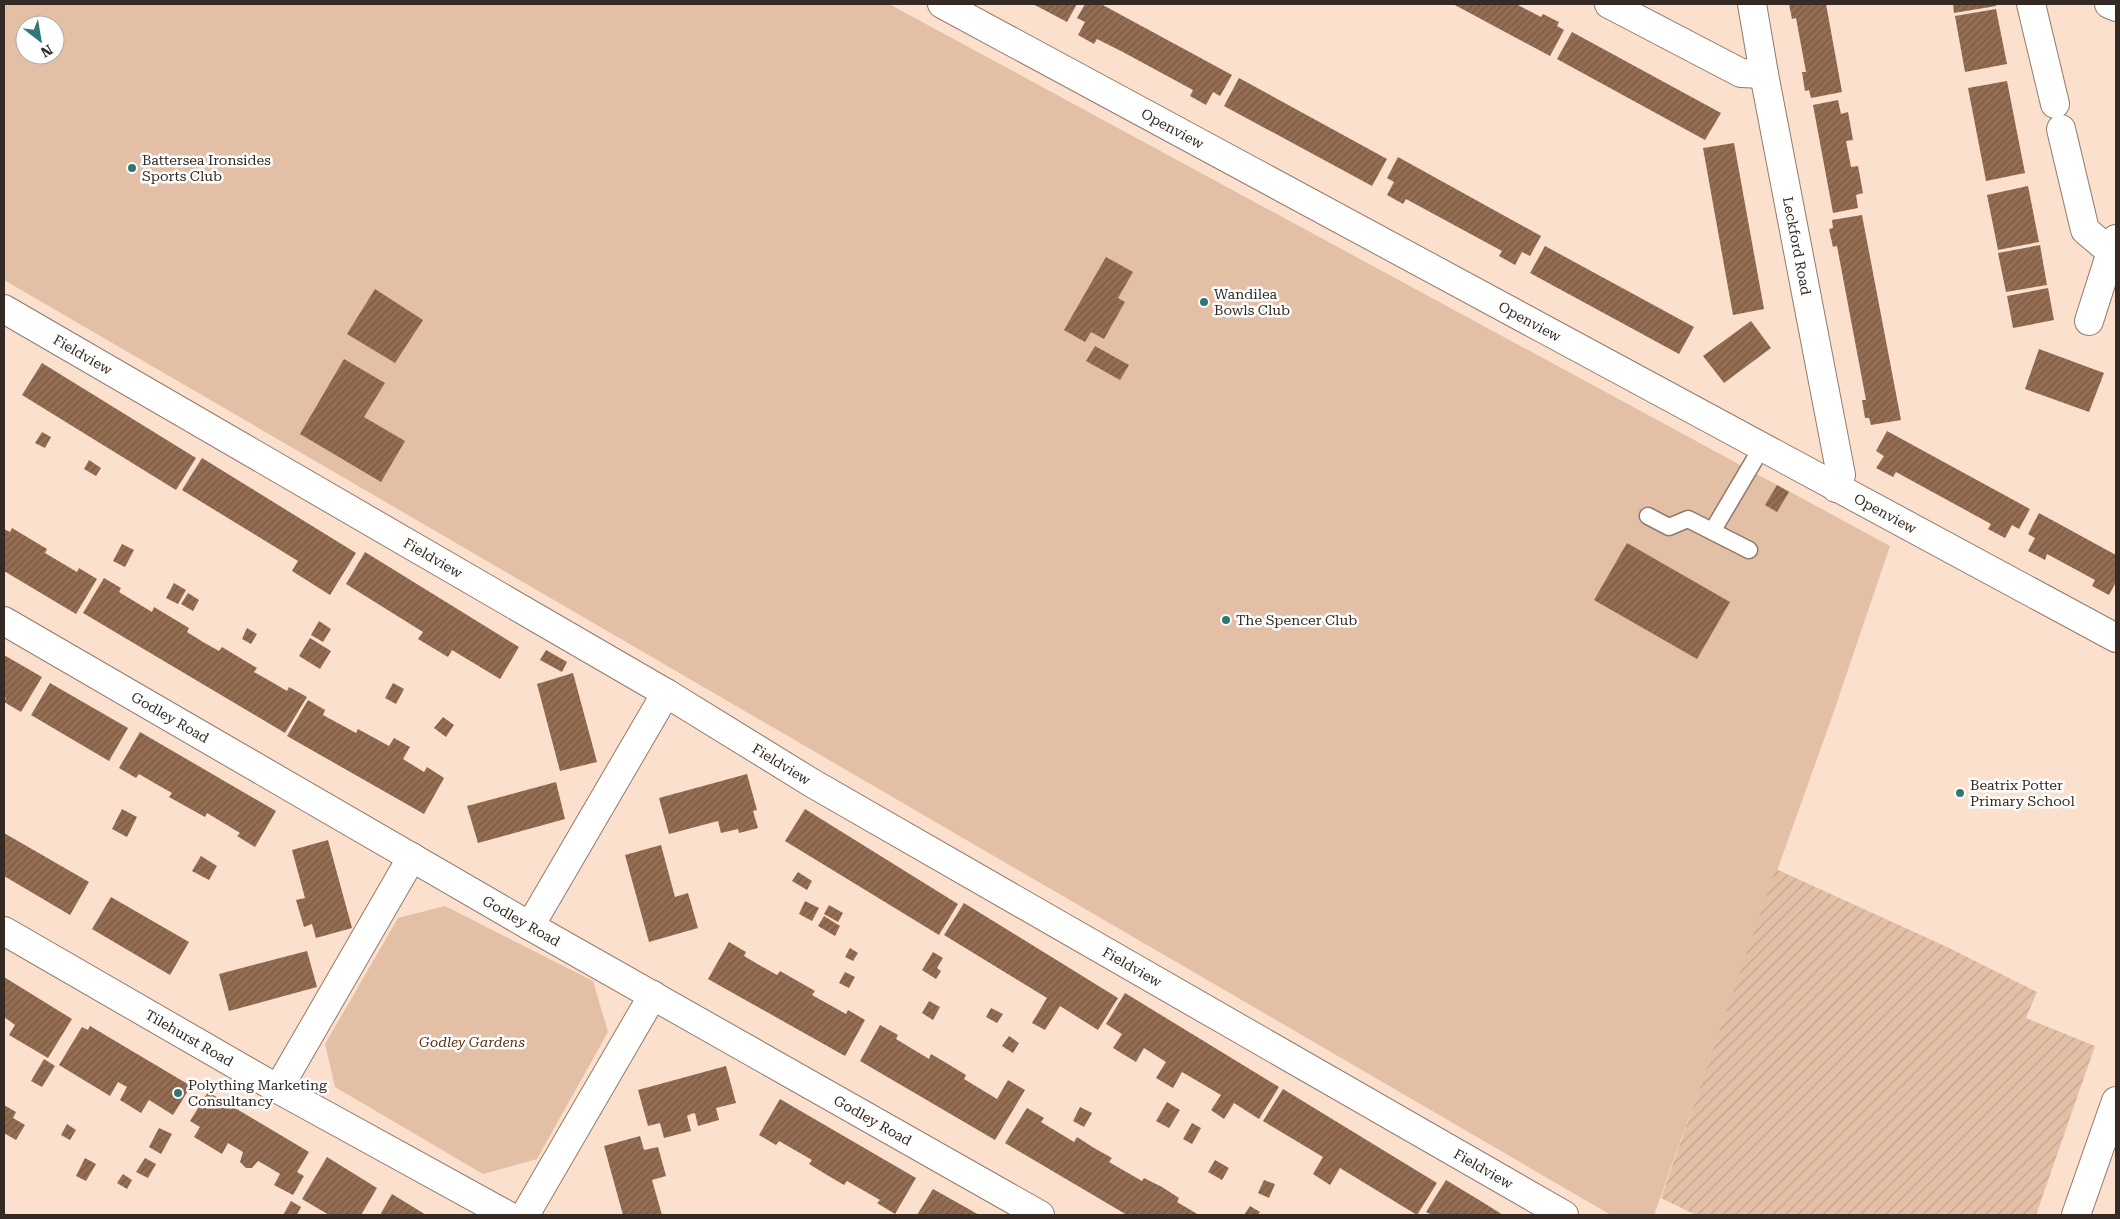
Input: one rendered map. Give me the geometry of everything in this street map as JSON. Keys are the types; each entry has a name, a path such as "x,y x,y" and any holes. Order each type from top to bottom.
{"street":[{"name":"Openview","path":"942,4 2116,638"},
{"path":"1608,4 1741,73 1764,74"},
{"name":"Leckford Road","path":"1752,4 1841,475 1836,488"},
{"path":"2031,4 2085,230 2114,246 2089,321"},
{"path":"2109,4 2116,7"},
{"name":"Fieldview","path":"4,308 666,693 812,783 1564,1215"},
{"name":"Godley Road","path":"4,621 530,926 1040,1215"},
{"path":"530,926 666,693"},
{"path":"278,1089 412,857"},
{"name":"Tilehurst Road","path":"4,930 278,1089 507,1215"},
{"path":"525,1215 653,995"},
{"path":"2076,1215 2116,1101"}],"lane":[{"path":"1713,530 1762,447"},
{"path":"1648,516 1669,527 1688,518 1749,550"}],"green space":[{"name":"The Spencer Club","path":"4,4 889,4 1890,546 1832,717 1654,1215 1611,1215 4,280"},
{"path":"1776,869 1945,946 2037,992 2026,1018 2095,1046 2036,1215 1696,1215 1661,1198"},
{"name":"Godley Gardens","path":"445,906 593,981 608,1032 537,1159 483,1174 335,1087 325,1044 398,918"}],"building":[{"path":"1033,4 1077,4 1067,22"},
{"path":"1085,4 1101,4 1232,75 1220,96 1213,92 1206,105 1190,96 1193,90 1097,39 1094,44 1078,35 1085,22 1077,18"},
{"path":"1453,4 1516,4 1541,17 1543,14 1559,22 1557,26 1564,30 1550,56"},
{"path":"1789,4 1826,4 1842,92 1811,98 1809,90 1805,91 1802,72 1806,72 1796,18 1792,19"},
{"path":"1953,4 1995,4 1996,6 1954,13"},
{"path":"1996,9 2007,64 1965,72 1955,16"},
{"path":"1572,32 1721,113 1705,140 1557,59"},
{"path":"1239,78 1387,159 1372,186 1224,106"},
{"path":"2007,81 2025,173 1986,181 1968,88"},
{"path":"1838,100 1841,114 1848,112 1853,140 1846,141 1851,167 1858,166 1863,193 1856,195 1858,208 1833,213 1813,105"},
{"path":"1734,143 1764,309 1733,315 1703,148"},
{"path":"1398,157 1541,236 1530,256 1522,252 1515,265 1499,256 1502,251 1406,199 1403,204 1387,195 1394,182 1387,178"},
{"path":"2028,186 2039,242 1998,250 1987,195"},
{"path":"1862,215 1901,420 1871,425 1869,418 1865,418 1862,400 1866,400 1837,246 1833,247 1829,229 1833,228 1832,220"},
{"path":"2040,245 2047,285 2006,292 1998,253"},
{"path":"1545,246 1694,327 1679,354 1530,273"},
{"path":"1106,257 1133,272 1118,298 1125,302 1104,339 1091,332 1085,342 1064,330"},
{"path":"2048,288 2054,320 2013,328 2007,296"},
{"path":"375,289 423,320 395,363 347,334"},
{"path":"1751,321 1771,348 1724,383 1703,356"},
{"path":"1095,346 1129,365 1120,380 1086,361"},
{"path":"2039,349 2104,373 2089,412 2025,389"},
{"path":"344,359 385,383 364,417 405,441 381,482 300,434"},
{"path":"42,363 196,458 176,490 22,395"},
{"path":"1887,431 2030,509 2019,529 2012,525 2005,538 1988,529 1991,524 1896,472 1893,477 1876,468 1884,456 1876,451"},
{"path":"42,432 51,437 45,448 35,443"},
{"path":"202,458 356,553 330,595 292,571 298,561 182,490"},
{"path":"89,460 101,468 96,476 84,469"},
{"path":"1777,485 1789,492 1777,512 1765,505"},
{"path":"2039,513 2116,555 2116,582 2109,595 2092,586 2095,580 2047,554 2045,560 2028,551 2035,538 2028,534"},
{"path":"12,528 47,549 45,553 77,572 79,568 97,579 76,614 4,571 4,529 10,532"},
{"path":"1627,543 1730,602 1697,659 1594,600"},
{"path":"122,544 134,550 125,567 113,561"},
{"path":"365,552 519,647 500,679 452,650 448,657 418,639 423,632 346,584"},
{"path":"104,578 121,588 119,592 152,612 154,607 189,628 187,632 203,642 219,651 222,647 257,668 254,672 287,691 289,687 307,697 285,733 83,613"},
{"path":"174,583 186,590 178,604 166,598"},
{"path":"188,593 199,600 193,611 181,604"},
{"path":"319,621 331,629 323,642 311,635"},
{"path":"247,628 257,634 251,644 242,639"},
{"path":"310,638 331,651 320,669 299,656"},
{"path":"546,650 567,662 562,672 540,660"},
{"path":"4,655 42,677 21,712 4,702 6,698 4,697"},
{"path":"573,673 597,762 560,771 537,684"},
{"path":"50,683 128,728 109,761 31,715"},
{"path":"393,683 404,689 396,704 385,698"},
{"path":"308,700 325,710 323,715 356,733 358,729 389,746 394,738 410,747 403,759 424,772 427,767 444,778 424,814 287,736"},
{"path":"443,717 454,725 446,737 434,728"},
{"path":"140,732 276,811 255,847 237,836 240,833 207,813 205,817 169,797 172,793 139,774 136,778 119,768"},
{"path":"747,774 757,810 753,811 758,828 739,833 738,829 721,833 718,821 669,834 659,798"},
{"path":"556,782 565,819 478,843 467,806"},
{"path":"122,809 137,817 127,837 112,829"},
{"path":"805,809 958,904 939,935 785,841"},
{"path":"4,833 89,882 70,915 4,876"},
{"path":"328,840 352,928 316,938 312,924 304,927 296,900 305,898 292,850"},
{"path":"661,845 675,897 688,893 698,928 649,942 625,855"},
{"path":"201,856 217,866 209,880 192,871"},
{"path":"798,872 812,881 807,890 792,881"},
{"path":"111,897 189,942 170,975 92,929"},
{"path":"805,901 819,908 812,921 799,914"},
{"path":"964,903 1118,998 1098,1030 1060,1006 1045,1030 1032,1023 1047,998 944,935"},
{"path":"829,905 843,913 838,922 824,914"},
{"path":"824,916 840,926 835,936 818,926"},
{"path":"729,942 746,952 744,956 761,966 777,975 780,971 815,991 812,995 846,1014 848,1010 865,1020 845,1056 708,979"},
{"path":"850,948 858,953 853,961 845,957"},
{"path":"307,951 317,987 229,1011 219,974"},
{"path":"933,952 943,958 937,968 941,971 936,979 922,970"},
{"path":"845,972 855,977 849,988 839,983"},
{"path":"4,977 72,1019 48,1058 9,1035 15,1025 4,1017"},
{"path":"1125,993 1279,1087 1259,1119 1234,1103 1224,1119 1211,1110 1221,1095 1182,1072 1173,1088 1156,1078 1166,1062 1144,1048 1136,1062 1113,1048 1122,1034 1106,1024"},
{"path":"929,1001 940,1007 933,1020 922,1013"},
{"path":"991,1008 1003,1014 997,1023 986,1017"},
{"path":"880,1025 898,1035 896,1039 929,1059 931,1054 966,1075 964,1079 997,1099 1008,1080 1025,1090 995,1140 860,1061"},
{"path":"90,1026 191,1086 173,1115 149,1100 141,1113 120,1100 127,1087 118,1082 110,1096 59,1065 82,1027 88,1030"},
{"path":"1009,1036 1019,1043 1013,1053 1002,1046"},
{"path":"44,1059 55,1066 42,1087 31,1081"},
{"path":"726,1066 736,1103 716,1108 719,1120 698,1126 695,1113 691,1114 687,1116 691,1131 664,1138 660,1123 648,1126 638,1090"},
{"path":"1283,1089 1437,1183 1417,1215 1340,1168 1330,1185 1313,1174 1323,1157 1263,1121"},
{"path":"208,1092 309,1152 297,1172 304,1176 293,1195 274,1185 280,1174 267,1166 258,1161 252,1168 246,1168 240,1162 243,1152 228,1143 222,1154 194,1137 200,1127 190,1121"},
{"path":"780,1099 916,1178 895,1214 877,1203 880,1200 847,1181 844,1185 809,1164 812,1160 779,1141 776,1145 759,1135"},
{"path":"1167,1102 1180,1110 1169,1128 1156,1121"},
{"path":"4,1105 16,1112 13,1118 25,1125 16,1140 4,1133"},
{"path":"1080,1107 1092,1113 1084,1127 1073,1121"},
{"path":"1027,1108 1044,1118 1041,1122 1074,1142 1077,1137 1112,1158 1109,1162 1142,1181 1144,1178 1162,1187 1179,1198 1177,1202 1199,1215 1127,1215 1005,1143"},
{"path":"1192,1123 1201,1128 1192,1144 1183,1139"},
{"path":"67,1124 76,1130 70,1140 61,1135"},
{"path":"159,1128 172,1134 161,1154 149,1147"},
{"path":"640,1136 644,1150 658,1147 666,1176 652,1180 662,1215 623,1215 604,1146"},
{"path":"327,1157 377,1188 361,1215 329,1215 302,1199"},
{"path":"85,1158 96,1164 86,1181 76,1176"},
{"path":"145,1158 156,1164 148,1178 136,1172"},
{"path":"1215,1160 1229,1168 1222,1180 1208,1172"},
{"path":"123,1174 132,1180 127,1189 117,1183"},
{"path":"1264,1180 1275,1184 1269,1198 1258,1193"},
{"path":"1446,1180 1503,1215 1432,1215 1426,1212"},
{"path":"933,1189 967,1208 979,1215 917,1215"},
{"path":"392,1194 418,1210 426,1215 380,1215"},
{"path":"291,1201 301,1207 297,1215 283,1215"},
{"path":"1250,1206 1260,1212 1258,1215 1244,1215"}],"place":[{"name":"Battersea Ironsides Sports Club","path":"132,168"},
{"name":"Wandilea Bowls Club","path":"1204,302"},
{"name":"The Spencer Club","path":"1226,620"},
{"name":"Beatrix Potter Primary School","path":"1960,793"},
{"name":"Polything Marketing Consultancy","path":"178,1093"}]}
